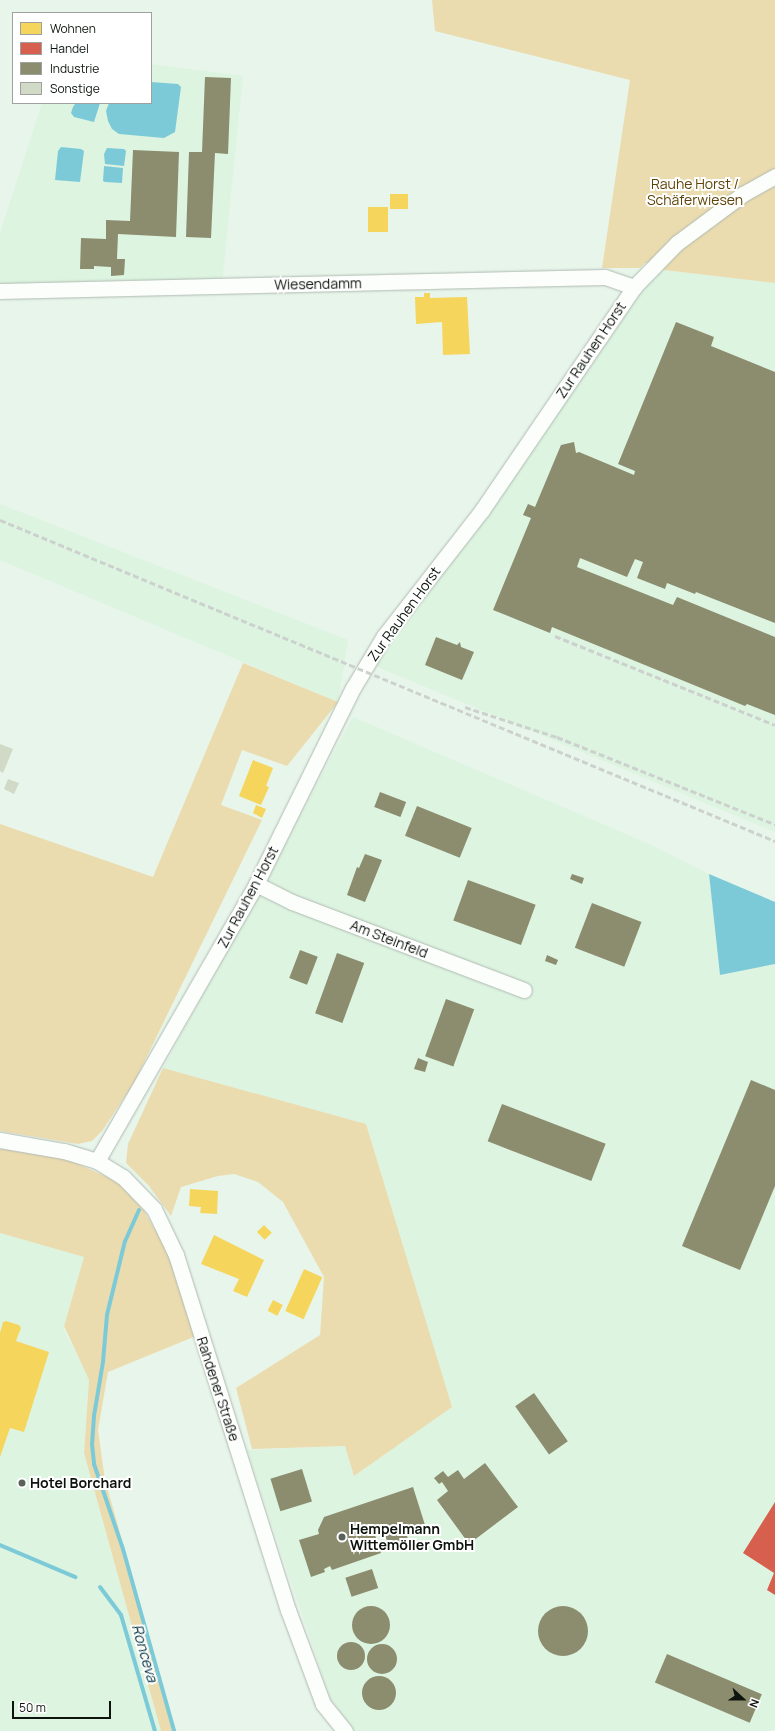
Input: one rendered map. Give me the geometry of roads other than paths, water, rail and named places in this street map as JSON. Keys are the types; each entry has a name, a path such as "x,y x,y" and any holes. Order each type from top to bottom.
{"street":[{"name":"Zur Rauhen Horst","path":"97,1161 256,884 353,688 384,636 482,510 634,287 677,243 744,194 775,176"},
{"name":"Wiesendamm","path":"0,292 605,277 634,287"},
{"name":"Am Steinfeld","path":"256,884 292,902 524,990"},
{"name":"Rahdener Straße","path":"0,1140 64,1151 97,1161 124,1177 154,1209 176,1255 288,1610 323,1704 345,1731"}],"water":[{"path":"152,82 178,84 181,87 175,132 164,138 119,134 112,129 108,121 106,111 109,104 152,104"},
{"path":"75,104 100,104 94,122 74,117 71,113"},
{"path":"61,147 81,149 84,151 80,182 55,180 58,151"},
{"path":"107,148 124,149 126,151 124,166 105,164 104,154"},
{"path":"104,166 123,168 122,183 103,181"},
{"path":"709,874 775,902 775,964 720,975"}],"waterway":[{"path":"139,1210 125,1241 107,1315 103,1362 94,1416 92,1444 94,1464 123,1549 174,1731"},
{"name":"Ronceva","path":"0,1545 75,1577"},
{"name":"Ronceva","path":"100,1587 121,1615 155,1731"}],"railway":[{"path":"0,520 775,841"},
{"path":"555,636 775,725"},
{"path":"465,707 557,737 775,824"}],"place":[{"name":"Hotel Borchard","path":"22,1483"},
{"name":"Hempelmann Wittemöller GmbH","path":"342,1537"}],"park label":[{"name":"Rauhe Horst / Schäferwiesen","path":"695,192"}]}
